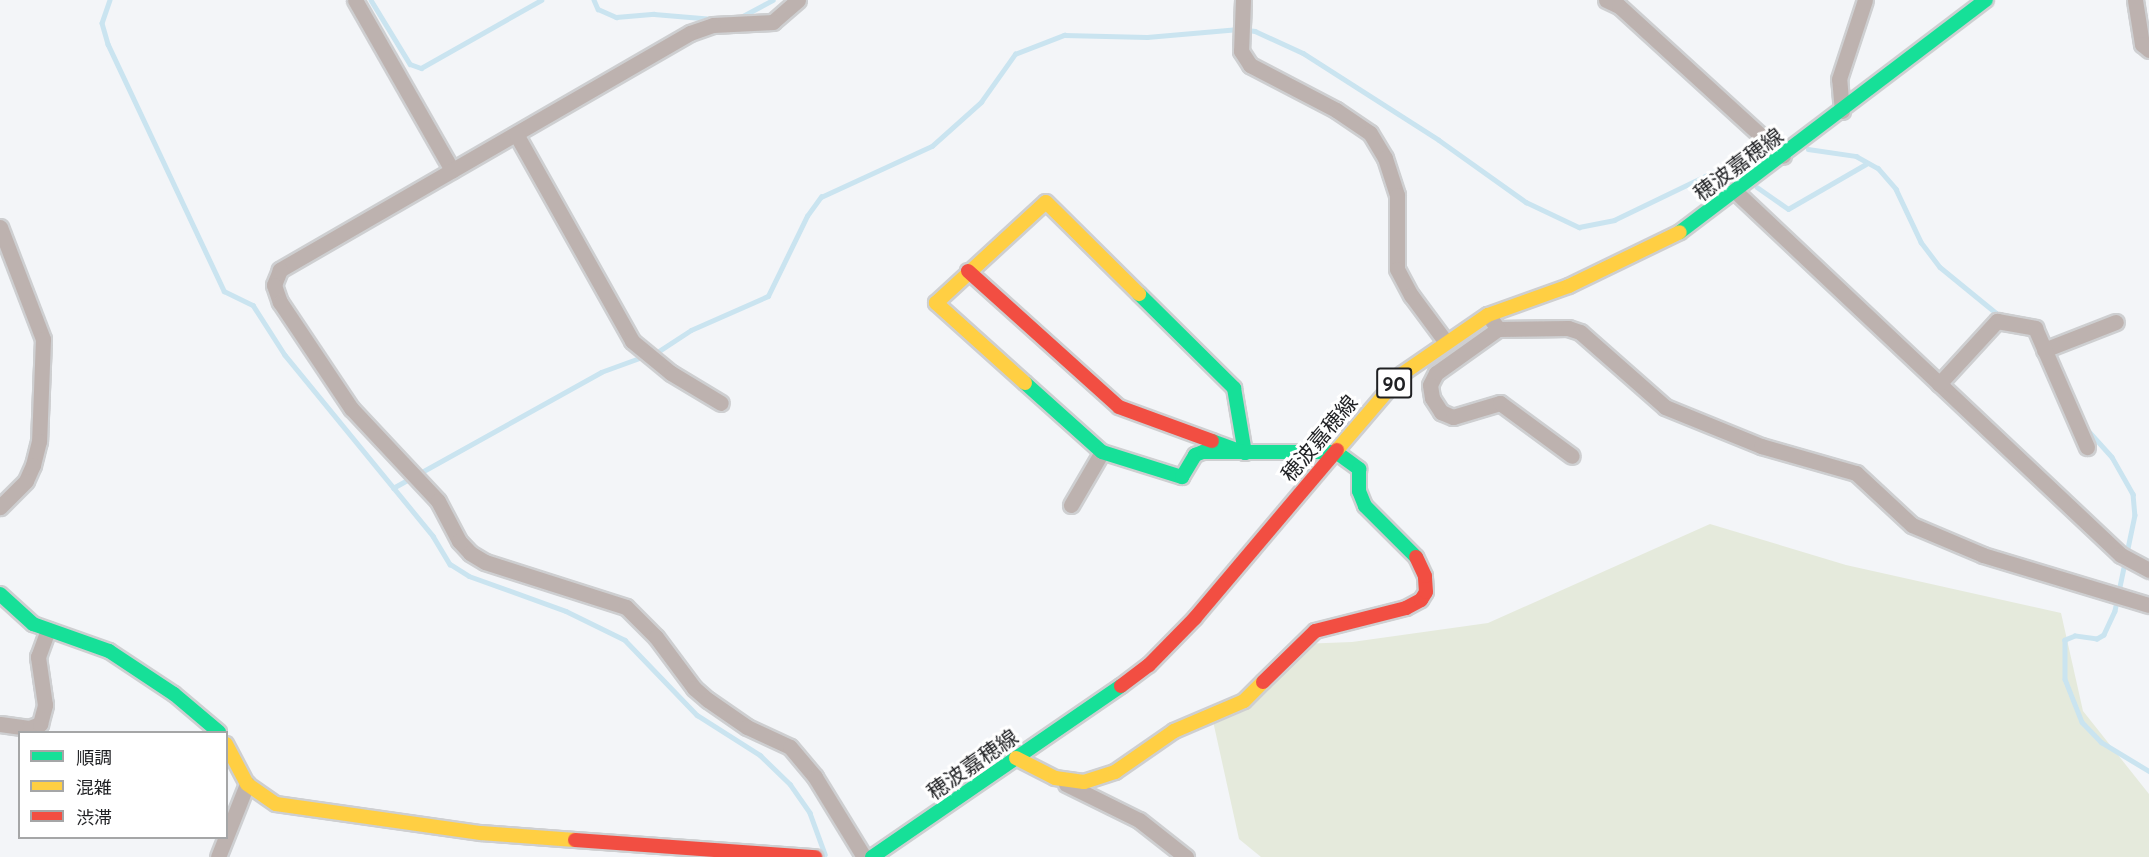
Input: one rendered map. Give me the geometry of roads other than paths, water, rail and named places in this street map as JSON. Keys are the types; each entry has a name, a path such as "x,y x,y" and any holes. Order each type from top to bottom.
{"street":[{"path":"355,0 452,170"},
{"path":"798,0 773,22 713,25 690,33 280,270 274,285 280,302 351,408 438,501 459,541 470,553 485,562 626,607 657,637 694,688 708,700 747,727 790,747 815,777 864,857"},
{"path":"1243,0 1241,51 1250,65 1336,110 1370,133 1385,158 1397,195 1397,268 1411,295 1446,341"},
{"path":"1606,0 1619,6 1783,156"},
{"path":"1842,111 1839,79 1865,0"},
{"name":"穂波嘉穂線","path":"872,857 895,851 1016,758 1074,721 1149,664 1195,618 1402,374 1446,341 1488,315 1628,260 1691,227 1986,0"},
{"path":"2135,0 2142,44 2149,50"},
{"path":"516,134 632,341 671,373 721,403"},
{"path":"1736,192 2121,555 2149,570"},
{"path":"1055,778 1084,782 1115,772 1174,731 1244,701 1315,631 1406,608 1421,600 1426,592 1420,561 1365,506 1359,490 1359,469 1336,452 1245,453 1203,452 1195,455 1182,477 1102,452 936,303 1046,202 1234,388 1245,453"},
{"path":"0,227 44,339 39,441 33,465 26,481 0,507"},
{"path":"968,272 1119,407 1245,453"},
{"path":"1488,315 1498,329"},
{"path":"1939,384 1997,321 2035,328 2087,447"},
{"path":"2044,350 2116,322"},
{"path":"1572,456 1500,403 1453,417 1441,412 1432,398 1430,385 1436,373 1498,329 1568,328 1580,332 1665,407 1761,446 1856,473 1912,525 1983,555 2149,605"},
{"path":"1071,505 1102,452"},
{"path":"0,594 15,612 48,630 109,651 174,694 218,731"},
{"path":"0,724 29,728 40,724 45,705 38,657 48,630"},
{"path":"228,748 247,784 276,804 481,833 814,857"},
{"path":"1016,758 1139,820 1186,857"},
{"path":"228,832 247,784"},
{"path":"218,857 225,839"}],"waterway":[{"path":"110,0 102,23 108,44 224,291 253,305 285,355 433,536 450,564 469,576 566,611 625,640 697,715 760,755 790,784 810,813 825,854"},
{"path":"371,0 410,64 421,68 541,0"},
{"path":"594,0 598,9 616,17 654,14 713,19"},
{"path":"739,18 773,0"},
{"path":"653,355 691,330 768,296 807,216 821,197 932,146 981,102 1015,54 1064,35 1147,37 1239,29 1255,31 1303,53 1439,140 1526,202 1579,227 1614,220 1724,167 1743,177"},
{"path":"1769,134 1788,143"},
{"path":"1808,149 1856,156 1878,168 1896,189 1921,242 1940,267 2001,317"},
{"path":"1757,187 1788,209 1866,164"},
{"path":"393,488 601,372 645,356"},
{"path":"2059,365 2067,385"},
{"path":"2085,427 2112,457 2133,494 2135,515 2115,611 2104,635 2097,639 2075,636 2065,640 2065,679 2082,722 2101,742 2149,771"}]}
